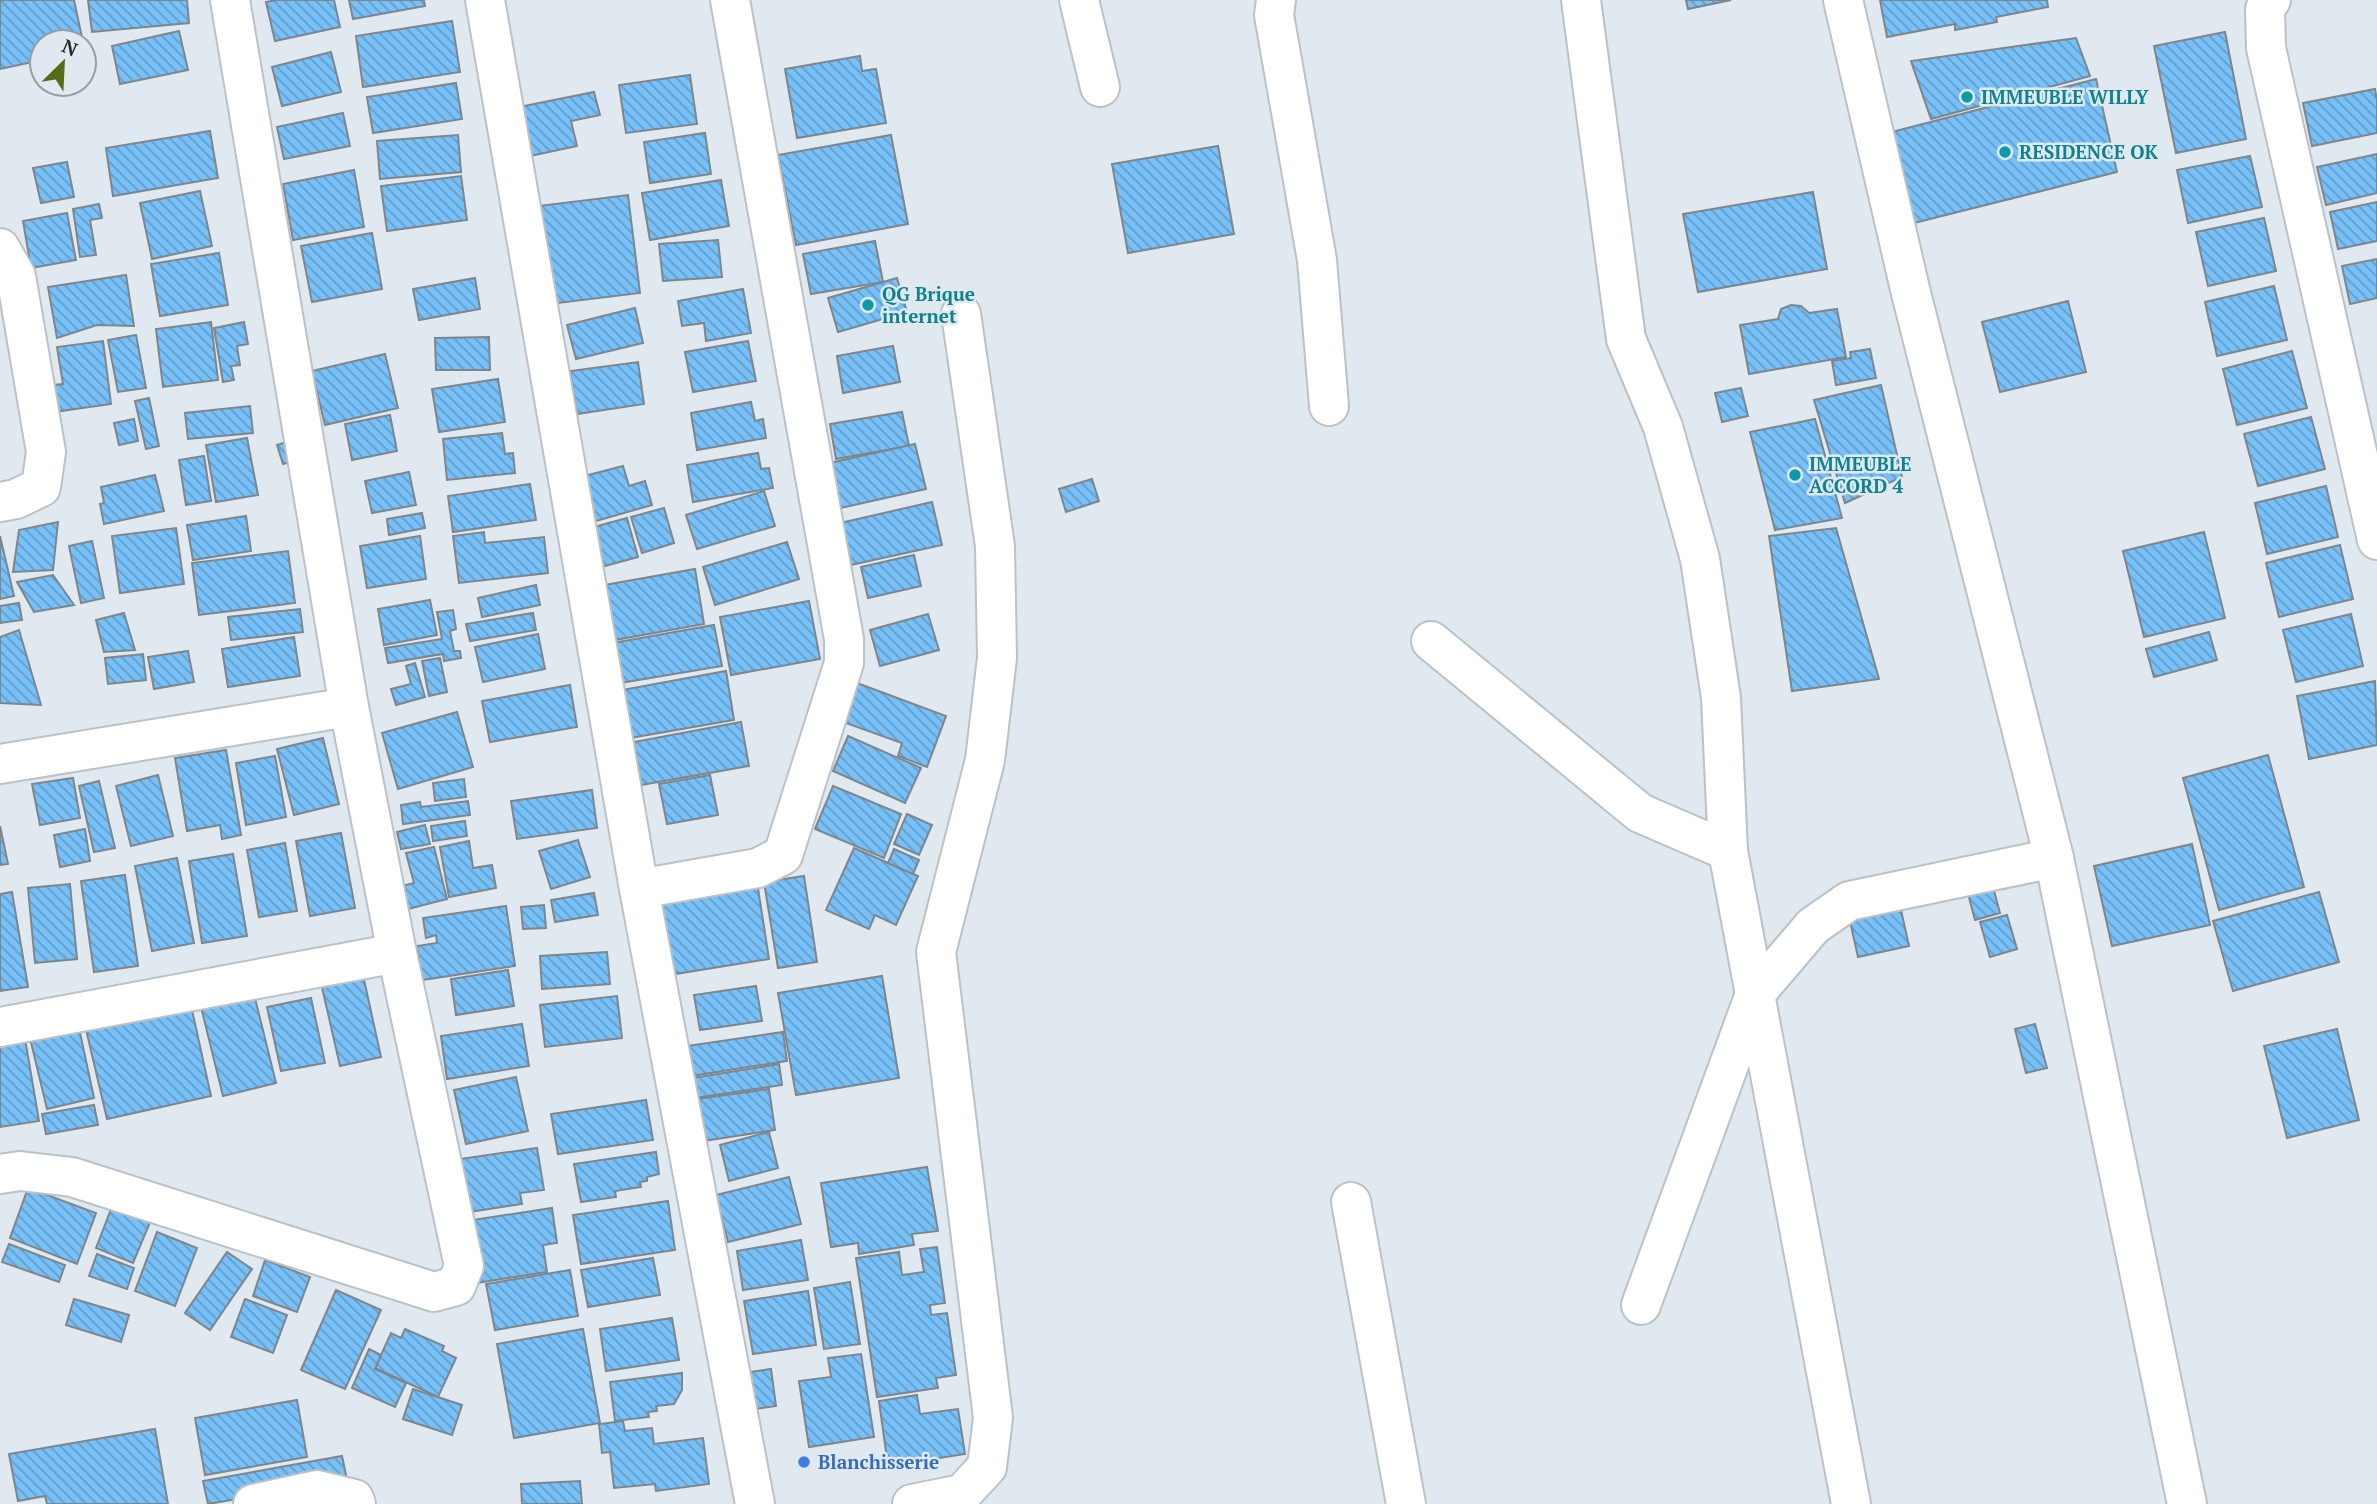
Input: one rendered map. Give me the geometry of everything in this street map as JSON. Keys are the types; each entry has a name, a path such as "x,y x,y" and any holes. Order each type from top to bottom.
{"street":[{"path":"0,1174 20,1171 72,1177 434,1292 456,1286 464,1265 397,953 349,707 230,0"},
{"path":"485,0 639,889 755,1504"},
{"path":"639,889 758,868 783,855 844,663 844,639 730,0"},
{"path":"1079,0 1100,87"},
{"path":"1276,0 1274,15 1317,260 1329,406"},
{"path":"1581,0 1626,339 1663,427 1700,559 1721,698 1728,851 1851,1504"},
{"path":"1843,0 1910,289 2054,859 2187,1504"},
{"path":"2271,0 2265,9 2266,48 2377,540"},
{"path":"0,248 16,276 46,453 41,487 16,499 0,502"},
{"path":"912,1504 961,1494 987,1467 993,1418 936,952 985,760 997,657 995,546 961,314"},
{"path":"1432,641 1640,813 1728,851"},
{"path":"0,764 349,707"},
{"path":"1641,1305 1755,994 1813,926 1849,901 2054,859"},
{"path":"0,1027 397,953"},
{"path":"1351,1202 1406,1504"},
{"path":"253,1504 317,1490 354,1499 356,1504"}],"building":[{"path":"0,0 74,0 80,28 28,28 28,63 0,69"},
{"path":"88,0 187,0 189,23 98,31 98,28 92,28"},
{"path":"334,0 340,27 275,41 266,2"},
{"path":"349,0 424,0 425,6 353,19"},
{"path":"1686,0 1731,0 1688,9"},
{"path":"1880,0 2047,0 2048,7 1996,17 1997,22 1955,30 1955,24 1887,37"},
{"path":"452,21 460,72 363,87 356,36"},
{"path":"179,31 188,70 120,84 112,46"},
{"path":"2225,32 2246,139 2176,153 2154,46"},
{"name":"IMMEUBLE WILLY","path":"2076,38 2090,76 1931,119 1911,61"},
{"path":"331,52 341,92 282,106 272,67"},
{"path":"860,56 862,71 876,69 886,123 797,138 785,69"},
{"path":"690,75 697,124 626,133 619,85"},
{"name":"RESIDENCE OK","path":"2096,79 2117,172 1914,223 1892,132"},
{"path":"456,83 462,119 373,133 367,97"},
{"path":"2375,89 2377,133 2312,146 2303,103"},
{"path":"594,92 600,115 571,121 577,146 530,156 519,107"},
{"path":"343,113 350,146 284,159 277,127"},
{"path":"210,131 218,178 113,196 106,148"},
{"path":"705,133 711,174 650,183 644,142"},
{"path":"458,135 461,172 380,179 377,141"},
{"path":"891,135 908,224 796,245 778,155"},
{"path":"1218,146 1234,234 1128,253 1112,164"},
{"path":"2377,154 2377,193 2326,205 2317,167"},
{"path":"2250,156 2262,207 2188,223 2177,170"},
{"path":"67,162 74,197 41,203 33,168"},
{"path":"354,170 364,227 293,240 283,184"},
{"path":"461,176 467,220 387,231 381,186"},
{"path":"721,180 729,226 650,240 642,193"},
{"path":"200,191 212,246 152,259 140,203"},
{"path":"1813,192 1827,269 1698,292 1683,214"},
{"path":"628,195 640,293 542,305 530,207"},
{"path":"2377,202 2377,241 2338,249 2330,212"},
{"path":"99,204 102,218 90,220 96,255 80,257 73,209"},
{"path":"67,213 76,260 31,268 23,221"},
{"path":"2264,218 2276,271 2208,286 2196,232"},
{"path":"372,233 382,289 312,302 301,246"},
{"path":"718,240 722,277 663,281 659,244"},
{"path":"875,241 883,282 811,294 803,254"},
{"path":"219,253 228,305 160,316 151,264"},
{"path":"2377,259 2377,298 2350,304 2342,266"},
{"path":"126,275 134,326 97,325 57,338 48,287"},
{"path":"475,278 480,309 419,320 413,289"},
{"name":"QG Brique internet","path":"897,278 907,312 838,332 828,298"},
{"path":"2274,286 2287,340 2217,356 2205,302"},
{"path":"743,289 751,333 706,341 704,323 682,326 678,301"},
{"path":"2068,301 2086,372 2000,392 1982,322"},
{"path":"1791,305 1801,306 1809,313 1837,309 1846,357 1749,374 1740,325 1778,319 1781,309"},
{"path":"635,308 643,343 576,359 567,325"},
{"path":"211,322 218,380 163,387 156,329"},
{"path":"244,322 248,344 237,346 240,365 231,366 234,380 223,382 214,328"},
{"path":"136,335 146,388 118,392 108,340"},
{"path":"489,337 490,370 436,370 435,338"},
{"path":"103,341 111,404 47,413 44,386 63,384 57,347"},
{"path":"748,341 756,381 693,392 685,352"},
{"path":"893,346 900,382 843,393 837,356"},
{"path":"1870,349 1876,378 1836,385 1832,361 1851,358 1850,352"},
{"path":"2292,351 2307,408 2237,425 2223,369"},
{"path":"385,354 398,408 325,425 312,371"},
{"path":"638,362 644,404 577,414 570,371"},
{"path":"498,379 505,422 439,432 432,389"},
{"path":"1881,385 1902,477 1845,503 1814,400"},
{"path":"1741,388 1748,416 1722,422 1715,393"},
{"path":"149,398 159,446 146,449 135,401"},
{"path":"751,402 755,421 763,419 766,438 697,450 691,413"},
{"path":"250,406 253,433 188,439 185,413"},
{"path":"902,412 909,446 836,459 830,424"},
{"path":"390,415 397,451 352,460 345,424"},
{"path":"2311,417 2325,469 2258,486 2244,434"},
{"path":"134,419 138,441 119,445 114,423"},
{"name":"IMMEUBLE ACCORD 4","path":"1815,419 1842,518 1775,530 1750,432"},
{"path":"502,433 505,454 513,453 515,473 447,480 443,439"},
{"path":"247,438 258,495 216,502 206,445"},
{"path":"300,438 306,458 283,464 277,445"},
{"path":"915,444 926,489 836,509 825,464"},
{"path":"758,453 761,469 769,468 773,488 693,502 687,465"},
{"path":"204,456 211,501 186,505 179,460"},
{"path":"623,466 629,486 645,481 652,505 582,525 569,480"},
{"path":"409,472 416,505 372,513 365,481"},
{"path":"155,475 164,511 104,524 100,504 104,503 101,487"},
{"path":"1092,479 1099,501 1066,512 1059,489"},
{"path":"530,484 536,520 453,532 448,496"},
{"path":"2326,486 2338,537 2267,554 2255,503"},
{"path":"764,491 775,526 697,549 686,515"},
{"path":"932,502 942,545 837,568 827,526"},
{"path":"664,508 674,543 642,553 631,517"},
{"path":"422,513 425,528 389,535 387,519"},
{"path":"246,516 251,551 193,560 187,525"},
{"path":"627,518 638,557 594,569 583,530"},
{"path":"58,522 53,570 13,572 19,530"},
{"path":"176,528 184,584 120,593 112,536"},
{"path":"1836,528 1879,679 1792,691 1769,536"},
{"path":"484,532 485,543 544,537 548,573 459,583 453,536"},
{"path":"2204,532 2225,618 2144,637 2123,551"},
{"path":"0,536 14,596 0,599"},
{"path":"420,536 426,579 367,588 360,546"},
{"path":"92,541 104,598 81,603 69,546"},
{"path":"787,542 799,579 715,605 703,567"},
{"path":"2340,545 2353,599 2279,617 2266,563"},
{"path":"288,551 295,603 199,615 192,563"},
{"path":"914,555 921,586 868,598 861,567"},
{"path":"695,569 704,624 604,642 604,585"},
{"path":"53,575 74,605 34,612 17,582"},
{"path":"536,585 540,605 482,617 478,598"},
{"path":"430,600 437,635 384,645 378,609"},
{"path":"809,601 820,659 731,675 720,617"},
{"path":"19,603 22,620 0,623 0,606"},
{"path":"300,609 303,632 231,640 228,617"},
{"path":"453,610 456,629 450,631 454,651 460,651 461,658 444,661 443,654 388,663 385,648 442,639 437,612"},
{"path":"124,613 135,650 104,652 96,620"},
{"path":"533,613 536,630 470,641 466,624"},
{"path":"928,614 939,650 880,666 870,630"},
{"path":"2351,614 2363,666 2296,682 2283,630"},
{"path":"714,625 722,666 614,684 607,644"},
{"path":"19,630 41,705 0,703 0,637"},
{"path":"2209,632 2217,660 2154,677 2146,649"},
{"path":"538,634 545,669 483,682 475,647"},
{"path":"294,637 300,676 228,687 222,649"},
{"path":"188,651 194,682 154,689 148,657"},
{"path":"143,654 146,680 108,684 105,658"},
{"path":"440,658 447,692 429,696 422,661"},
{"path":"415,663 425,697 396,705 391,689 411,684 406,666"},
{"path":"726,671 734,720 630,738 622,690"},
{"path":"2375,681 2377,745 2309,759 2297,696"},
{"path":"857,683 946,716 927,767 898,756 902,743 843,722"},
{"path":"570,685 577,727 490,742 482,701"},
{"path":"457,712 473,767 398,789 382,733"},
{"path":"741,722 749,766 641,785 634,742"},
{"path":"848,736 921,768 905,803 833,771"},
{"path":"323,738 339,804 294,815 277,749"},
{"path":"226,750 241,835 222,839 220,825 187,831 175,758"},
{"path":"2268,755 2304,887 2219,910 2183,778"},
{"path":"275,756 286,817 246,825 236,763"},
{"path":"158,775 173,836 131,846 116,786"},
{"path":"710,775 718,815 667,824 659,784"},
{"path":"73,778 80,818 40,825 32,784"},
{"path":"464,779 466,797 435,801 433,783"},
{"path":"99,781 115,848 94,852 79,786"},
{"path":"833,786 901,814 884,858 815,829"},
{"path":"592,790 597,828 517,839 511,801"},
{"path":"468,801 470,815 403,824 401,805 420,802 421,807"},
{"path":"907,814 932,825 919,855 894,844"},
{"path":"465,821 467,836 433,841 431,826"},
{"path":"425,825 430,844 401,849 397,832"},
{"path":"0,826 8,864 0,865"},
{"path":"85,829 90,861 60,867 54,835"},
{"path":"341,833 355,908 310,916 296,841"},
{"path":"578,840 590,877 551,889 539,851"},
{"path":"469,841 473,868 492,865 496,888 449,897 440,847"},
{"path":"285,843 297,911 259,917 247,850"},
{"path":"2192,844 2210,925 2112,946 2094,866"},
{"path":"434,847 447,899 400,911 394,888 414,883 406,853"},
{"path":"854,848 918,876 896,925 875,915 869,929 826,910"},
{"path":"894,849 919,860 913,874 888,863"},
{"path":"233,854 247,936 202,943 189,861"},
{"path":"177,858 194,943 152,951 135,866"},
{"path":"125,875 138,966 94,972 81,881"},
{"path":"804,876 817,962 778,968 764,882"},
{"path":"757,882 769,959 669,975 656,898"},
{"path":"70,884 77,959 35,963 28,888"},
{"path":"1993,887 2000,913 1975,920 1968,894"},
{"path":"12,892 28,987 0,991 0,894"},
{"path":"2319,892 2339,962 2233,991 2213,921"},
{"path":"594,893 598,915 555,922 551,900"},
{"path":"544,905 546,928 523,929 521,907"},
{"path":"506,906 515,966 422,980 417,946 437,943 436,935 426,938 423,918"},
{"path":"1901,910 1909,946 1858,957 1850,921"},
{"path":"2007,915 2017,949 1990,957 1980,922"},
{"path":"607,952 610,984 542,989 540,956"},
{"path":"508,970 514,1006 456,1015 451,979"},
{"path":"363,975 381,1057 340,1066 321,983"},
{"path":"882,976 899,1078 796,1095 778,993"},
{"path":"756,986 762,1021 700,1030 694,995"},
{"path":"253,990 276,1083 223,1096 200,1003"},
{"path":"617,996 622,1038 545,1047 540,1005"},
{"path":"311,998 325,1063 281,1071 267,1007"},
{"path":"190,1001 211,1096 107,1119 85,1025"},
{"path":"522,1024 529,1066 447,1079 441,1036"},
{"path":"2035,1024 2047,1068 2026,1073 2015,1029"},
{"path":"79,1028 94,1098 47,1109 30,1038"},
{"path":"2337,1029 2359,1120 2287,1138 2264,1046"},
{"path":"783,1032 787,1061 685,1077 680,1047"},
{"path":"24,1033 39,1121 0,1127 0,1037"},
{"path":"779,1064 782,1085 688,1099 686,1079"},
{"path":"516,1077 528,1131 466,1144 454,1090"},
{"path":"769,1089 775,1130 703,1141 697,1099"},
{"path":"646,1100 653,1140 558,1154 551,1114"},
{"path":"94,1105 98,1125 46,1134 42,1114"},
{"path":"769,1132 778,1168 729,1181 720,1145"},
{"path":"537,1148 544,1190 520,1193 522,1204 469,1212 460,1159"},
{"path":"656,1152 659,1174 640,1182 641,1187 615,1191 616,1197 581,1202 574,1164"},
{"path":"927,1167 938,1231 912,1234 914,1245 859,1254 858,1243 831,1247 821,1183"},
{"path":"789,1177 801,1224 728,1242 716,1195"},
{"path":"28,1188 96,1213 77,1264 10,1238"},
{"path":"668,1201 675,1250 581,1264 573,1215"},
{"path":"113,1204 151,1220 133,1263 96,1248"},
{"path":"552,1208 557,1243 543,1245 547,1272 476,1283 466,1221"},
{"path":"157,1232 197,1248 175,1306 135,1291"},
{"path":"801,1240 808,1280 743,1290 737,1251"},
{"path":"9,1244 65,1265 59,1282 2,1262"},
{"path":"937,1247 945,1303 930,1305 931,1315 947,1313 956,1375 936,1378 938,1388 877,1397 856,1258 899,1252 902,1275 924,1272 920,1249"},
{"path":"227,1252 252,1269 210,1330 185,1313"},
{"path":"97,1254 134,1268 127,1289 89,1276"},
{"path":"653,1258 660,1295 588,1307 581,1270"},
{"path":"265,1260 310,1277 297,1312 253,1296"},
{"path":"570,1270 578,1316 495,1330 486,1284"},
{"path":"850,1282 860,1344 824,1349 814,1288"},
{"path":"336,1290 381,1310 345,1389 301,1370"},
{"path":"808,1291 816,1345 753,1354 744,1301"},
{"path":"74,1299 129,1315 121,1342 66,1325"},
{"path":"245,1299 287,1315 273,1353 231,1337"},
{"path":"672,1318 679,1360 606,1371 600,1329"},
{"path":"405,1329 444,1346 442,1351 456,1358 438,1397 375,1368 391,1333 401,1338"},
{"path":"583,1329 600,1423 514,1438 497,1344"},
{"path":"369,1349 381,1355 375,1369 406,1383 395,1407 352,1388"},
{"path":"861,1354 874,1437 809,1447 799,1381 831,1377 828,1358"},
{"path":"771,1369 776,1406 740,1411 735,1374"},
{"path":"682,1373 682,1390 674,1404 656,1406 657,1411 648,1412 649,1417 615,1421 610,1382"},
{"path":"413,1389 462,1405 452,1435 403,1419"},
{"path":"917,1395 920,1414 958,1409 965,1454 888,1466 879,1401"},
{"path":"297,1400 307,1457 205,1475 195,1418"},
{"path":"623,1421 625,1431 652,1428 654,1444 703,1438 709,1484 656,1491 655,1484 614,1488 610,1452 602,1453 599,1424"},
{"path":"155,1429 168,1504 47,1504 45,1496 18,1501 9,1454"},
{"path":"342,1456 347,1480 208,1504 203,1481"},
{"path":"580,1481 582,1504 522,1504 521,1484"}],"place":[{"name":"IMMEUBLE WILLY","path":"1967,97"},
{"name":"RESIDENCE OK","path":"2005,152"},
{"name":"QG Brique internet","path":"868,305"},
{"name":"IMMEUBLE ACCORD 4","path":"1795,475"},
{"name":"Blanchisserie","path":"804,1462"}]}
